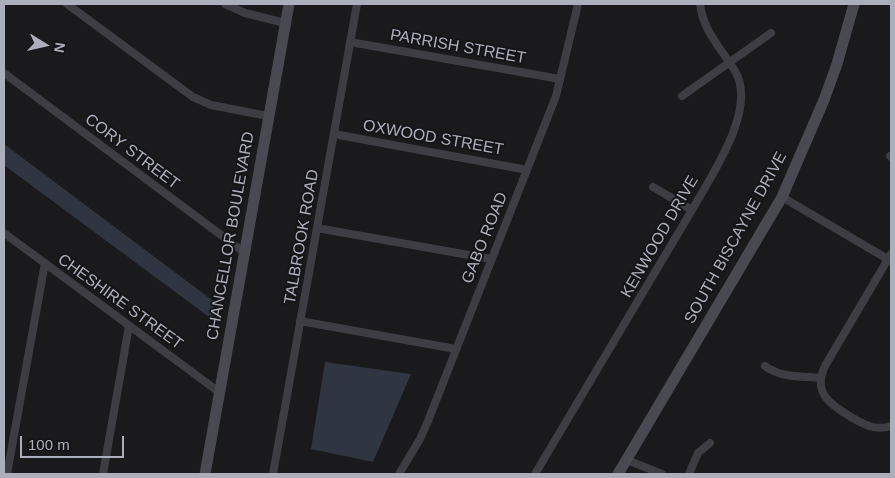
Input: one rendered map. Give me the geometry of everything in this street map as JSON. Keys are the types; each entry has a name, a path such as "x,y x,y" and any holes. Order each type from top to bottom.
{"street":[{"path":"67,4 193,97 211,105 268,116"},
{"path":"225,4 256,17 285,23"},
{"name":"CHANCELLOR BOULEVARD","path":"205,474 289,4"},
{"name":"TALBROOK ROAD","path":"273,474 357,4"},
{"name":"GABO ROAD","path":"398,474 420,439 428,421 556,96 578,4"},
{"name":"KENWOOD DRIVE","path":"535,474 714,172 740,114 742,101 738,76 706,28 700,4"},
{"name":"SOUTH BISCAYNE DRIVE","path":"618,474 782,197 824,100 854,4"},
{"path":"682,96 770,33"},
{"name":"PARRISH STREET","path":"350,42 560,79"},
{"name":"CORY STREET","path":"4,73 245,253"},
{"name":"OXWOOD STREET","path":"334,134 527,170"},
{"path":"653,187 692,210"},
{"path":"782,197 890,258 825,366 821,378 823,393 834,407 869,427 880,429 891,426"},
{"path":"317,228 492,259"},
{"name":"CHESHIRE STREET","path":"4,233 220,392"},
{"path":"7,474 45,263"},
{"path":"300,321 456,349"},
{"path":"103,474 130,326"},
{"path":"765,366 782,374 821,378"},
{"path":"689,474 698,452 710,444"},
{"path":"627,460 662,474"}],"shaded area":[{"path":"4,144 216,303 213,320 4,165"},
{"path":"325,362 411,374 373,462 311,449"}]}
